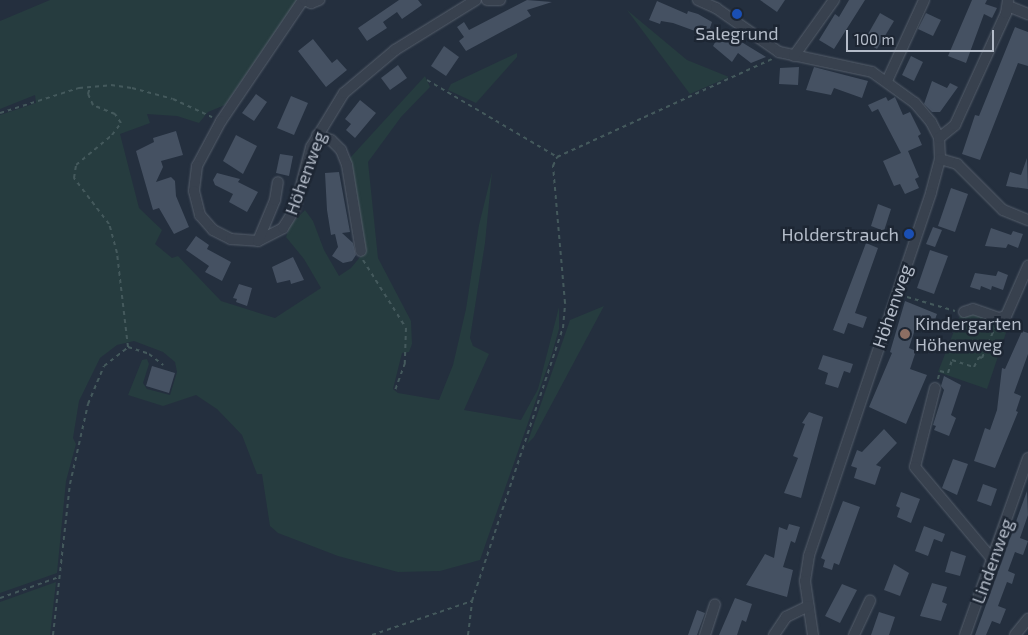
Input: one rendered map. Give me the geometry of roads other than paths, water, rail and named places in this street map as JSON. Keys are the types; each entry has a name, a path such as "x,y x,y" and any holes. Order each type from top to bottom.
{"street":[{"path":"278,182 275,200 258,241 241,241 221,235 205,223 196,205 194,179 197,166 221,121 303,0 311,3 319,0"},
{"name":"Höhenweg","path":"258,241 277,232 289,220 318,135 344,93 369,69 476,0"},
{"path":"487,0 500,0"},
{"name":"Höhenweg","path":"698,0 716,8 779,52 863,69 887,81 920,108 939,138 940,159 898,293 815,532 806,569 808,606 813,635"},
{"path":"794,56 834,0"},
{"path":"887,81 924,0"},
{"path":"939,138 954,125 1008,3 1028,14"},
{"path":"318,135 331,140 341,150 347,165 361,251"},
{"path":"940,159 957,164 1003,210 1028,220"},
{"path":"964,312 973,309 1000,318 1006,316 1028,266"},
{"path":"935,388 915,460 916,470 993,560"},
{"name":"Lindenweg","path":"965,635 1028,458"},
{"path":"854,635 870,600"},
{"path":"704,635 715,604"},
{"path":"774,635 786,617 808,606"},
{"path":"1016,635 1028,619"}],"place":[{"name":"Salegrund","path":"737,14"},
{"name":"Holderstrauch","path":"909,234"},
{"name":"Kindergarten Höhenweg","path":"905,334"}]}
